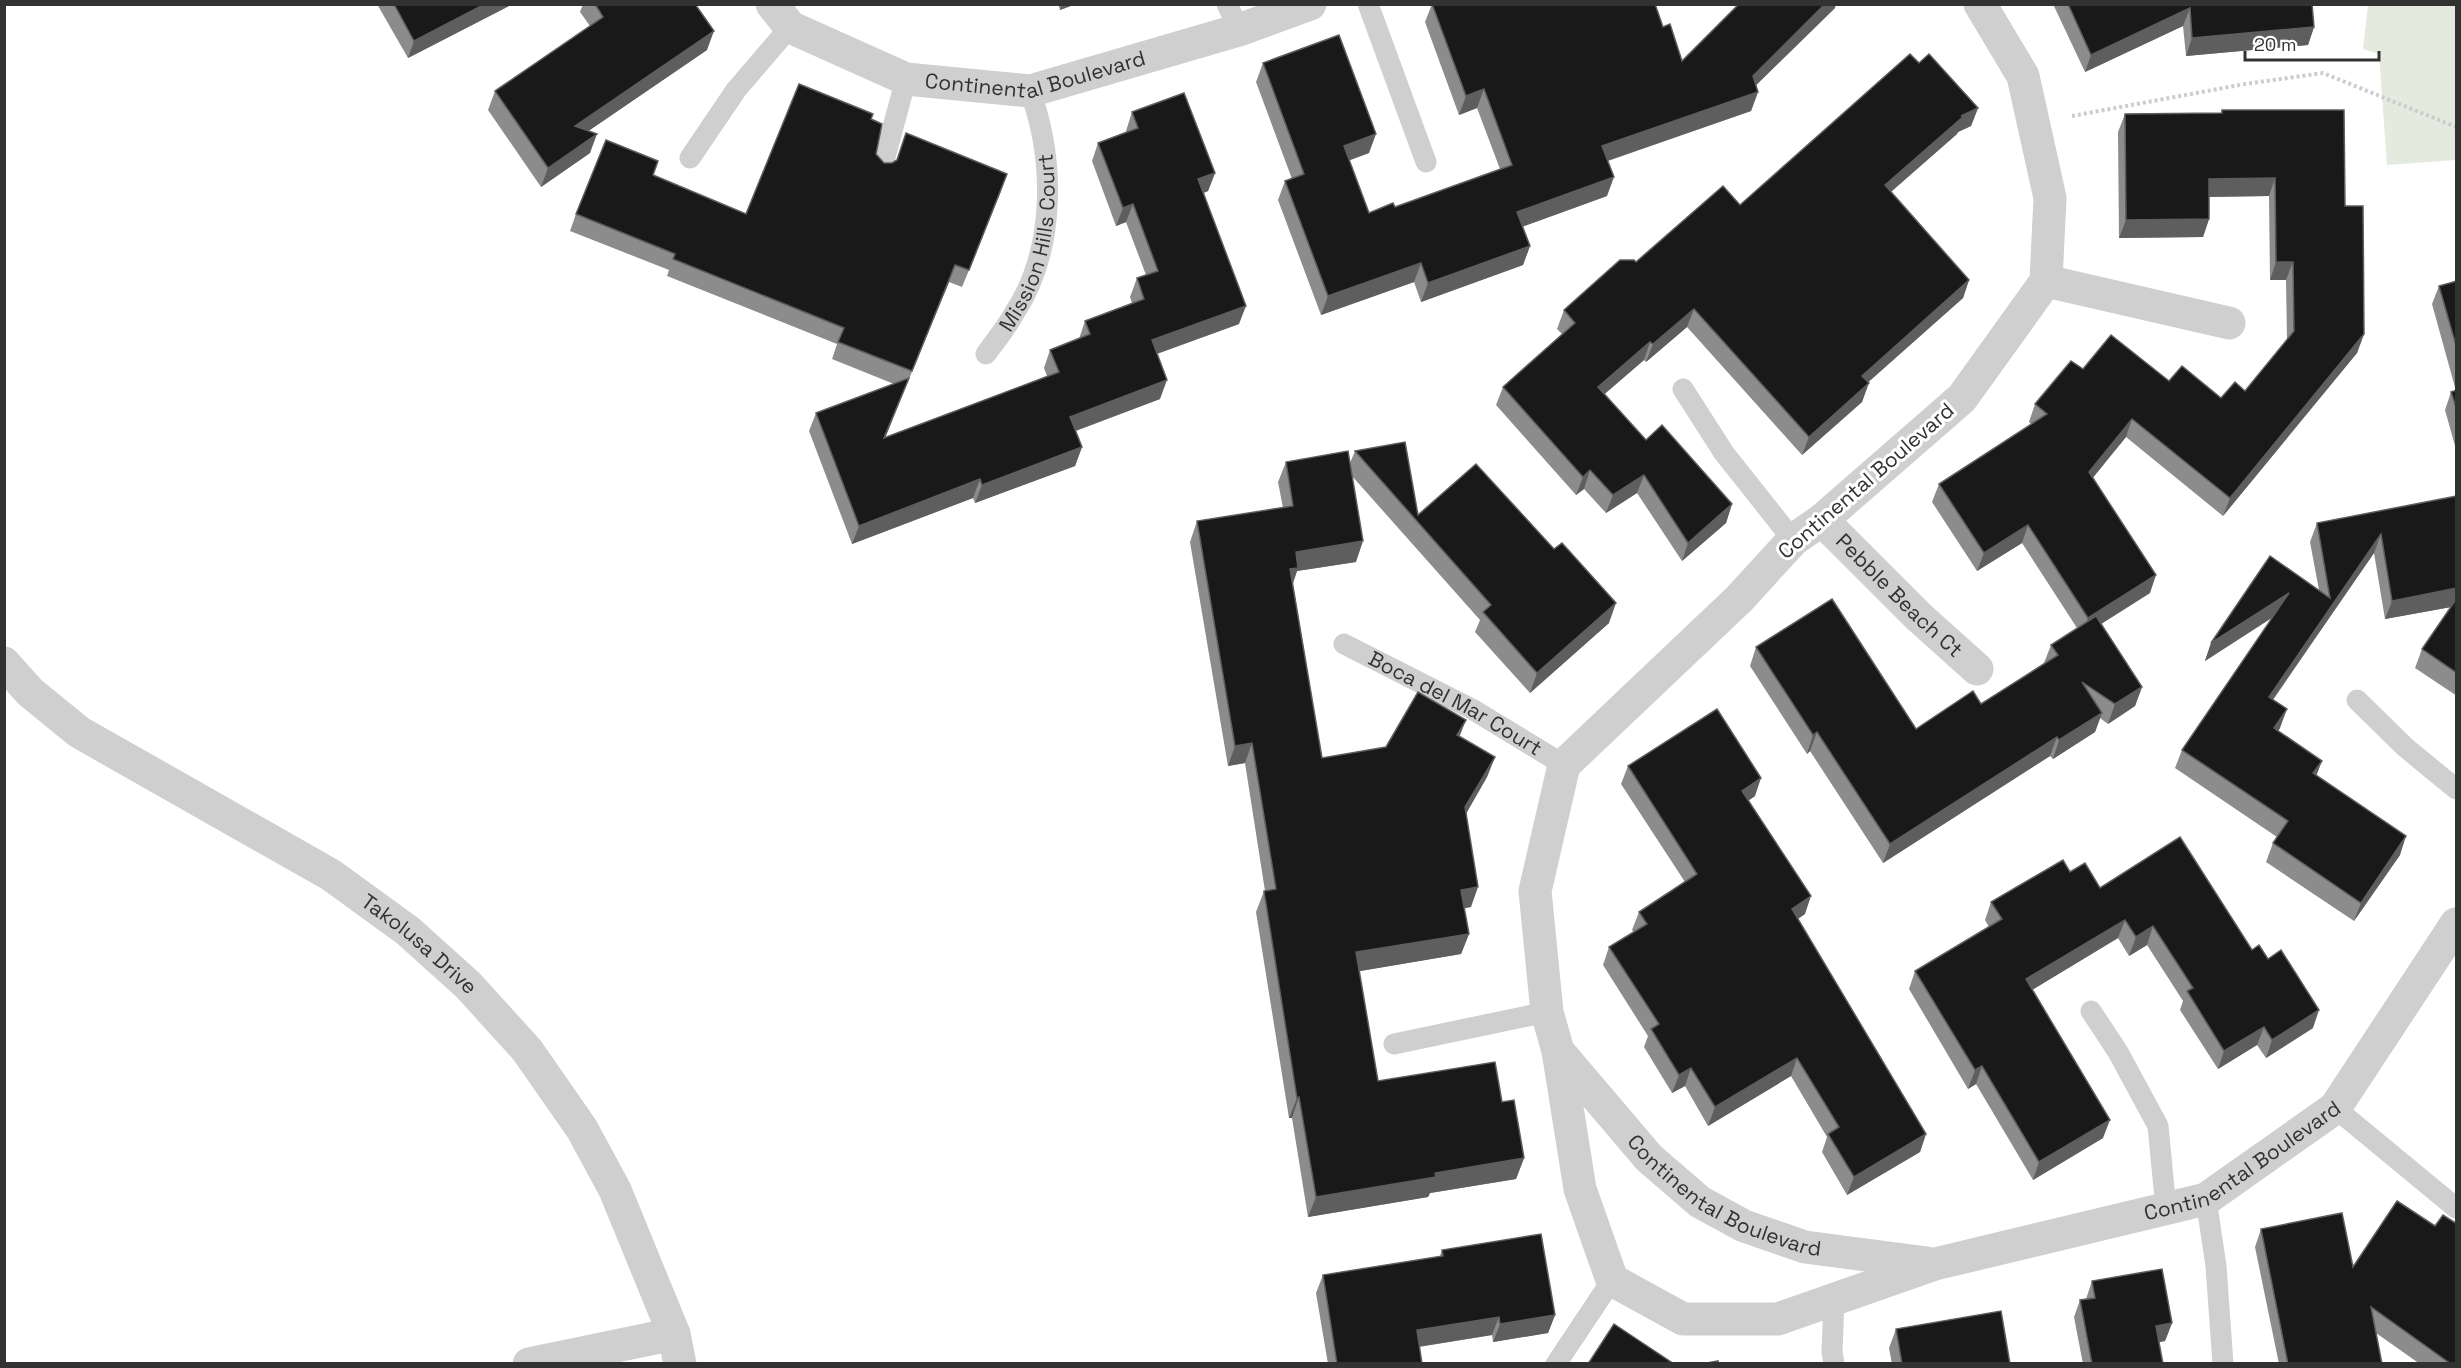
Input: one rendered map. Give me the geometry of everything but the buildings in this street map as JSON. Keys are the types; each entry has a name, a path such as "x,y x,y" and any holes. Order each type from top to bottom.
{"street":[{"name":"Continental Boulevard","path":"781,16 906,79 1030,91 1233,17 1310,4"},
{"path":"1980,4 2023,76 2050,198 2046,281 2229,323"},
{"name":"Continental Boulevard","path":"2046,281 1962,398 1822,520 1793,540 1739,599 1564,765 1534,891 1547,1012 1558,1051 1580,1189 1612,1280 1683,1319 1778,1319 1935,1263 2206,1199 2335,1108 2457,924"},
{"name":"Pebble Beach Ct","path":"1822,520 1919,617 1977,669"},
{"name":"Takolusa Drive","path":"4,663 30,692 79,732 331,875 408,932 468,985 527,1050 582,1129 615,1190 677,1349"},
{"name":"Continental Boulevard","path":"1558,1051 1648,1158 1700,1202 1744,1226 1805,1247 1935,1263"},
{"path":"529,1364 677,1349"}],"lane":[{"path":"1368,4 1426,162"},
{"path":"690,158 736,90 781,16"},
{"path":"882,168 906,79"},
{"name":"Mission Hills Court","path":"986,354 1017,311 1038,263 1048,211 1047,159 1030,91"},
{"path":"1683,389 1724,453 1793,540"},
{"name":"Boca del Mar Court","path":"1344,644 1472,709 1564,765"},
{"path":"2357,700 2405,747 2457,789"},
{"path":"2091,1011 2118,1052 2158,1126 2166,1209"},
{"path":"1394,1044 1547,1012"},
{"path":"2335,1108 2457,1208"},
{"path":"2206,1199 2216,1266 2223,1364"},
{"path":"1556,1364 1612,1280"},
{"path":"1834,1299 1832,1352 1834,1364"}],"path":[{"path":"2033,123 2246,84 2323,73 2457,127"}],"shaded area":[{"path":"2368,5 2456,5 2456,160 2387,165 2379,54 2363,49"}]}
